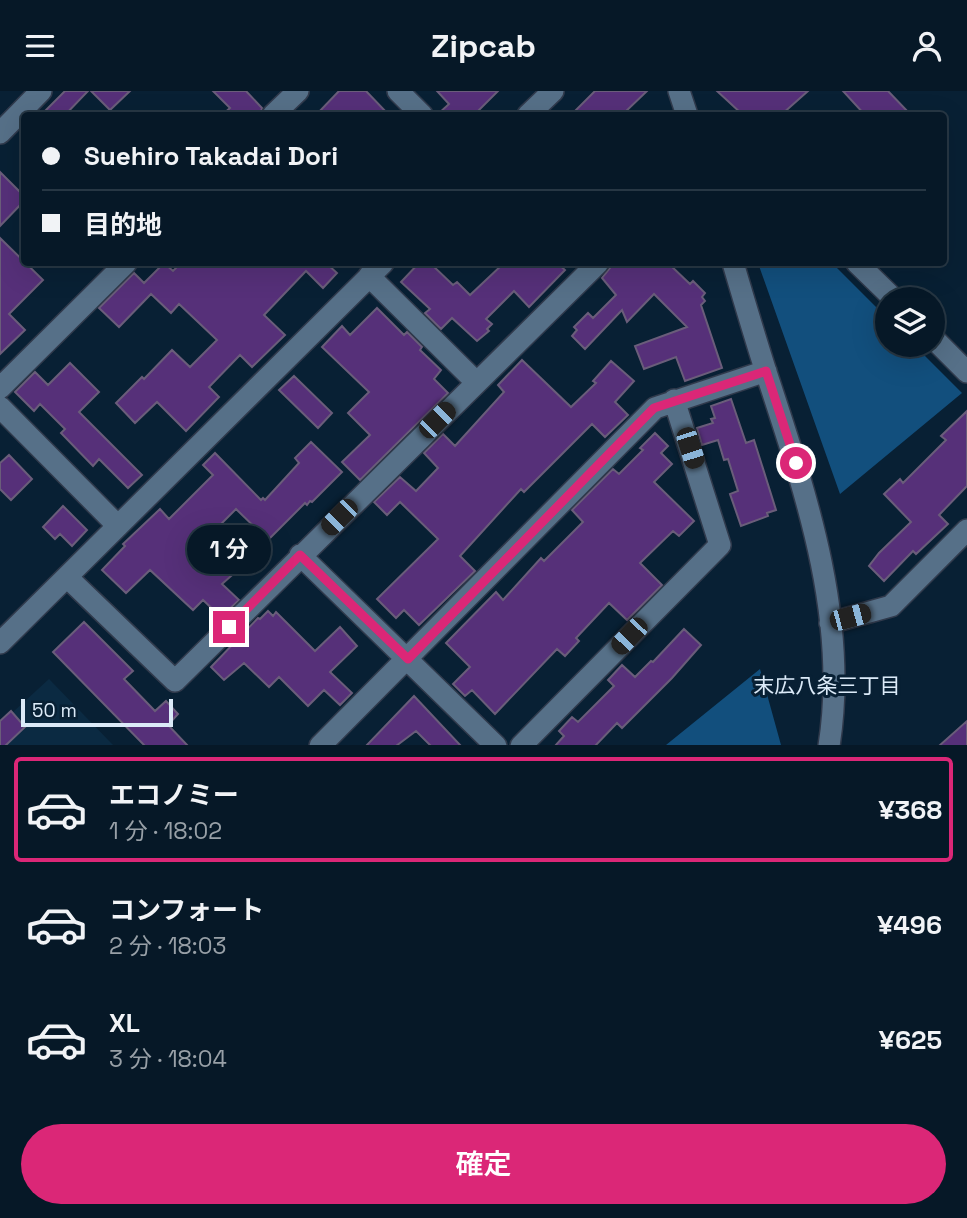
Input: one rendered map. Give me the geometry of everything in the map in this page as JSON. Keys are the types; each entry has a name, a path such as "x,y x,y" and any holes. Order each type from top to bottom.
{"street":[{"path":"0,133 41,91"},
{"path":"276,112 298,91"},
{"path":"398,91 419,112"},
{"path":"531,112 553,91"},
{"path":"679,91 686,112"},
{"path":"0,388 123,266"},
{"path":"67,577 175,681 595,266"},
{"path":"734,266 796,463 821,556 834,674 829,745"},
{"path":"860,266 882,287"},
{"path":"0,643 376,269 476,381"},
{"path":"945,350 967,372"},
{"path":"320,745 654,408 766,371"},
{"path":"521,745 720,545 674,400"},
{"path":"0,407 118,526"},
{"path":"830,623 891,606 967,530"},
{"path":"300,555 496,745"}],"shaded area":[{"path":"759,266 835,266 875,306 875,357 926,357 962,393 840,494"},
{"path":"760,669 781,745 666,745"},
{"path":"49,679 113,745 0,745 0,724"}],"building":[{"path":"65,91 88,91 68,112 44,112"},
{"path":"91,91 130,91 110,110"},
{"path":"213,91 246,91 262,108 261,112 225,112 230,108"},
{"path":"339,91 366,91 386,112 319,112"},
{"path":"437,91 498,91 477,112 440,112 449,104"},
{"path":"595,91 647,91 625,112 574,112"},
{"path":"717,91 808,91 784,112 740,112"},
{"path":"843,91 888,91 908,112 862,112"},
{"path":"0,172 21,193 21,204 0,226"},
{"path":"0,238 21,259 21,266 29,266 43,280 9,314 25,330 0,354"},
{"path":"161,266 167,266 173,271 178,266 329,266 337,273 323,288 306,271 264,315 285,335 252,367 240,355 209,387 219,397 186,431 157,402 135,423 116,403 172,350 190,367 217,340 179,304 171,313 151,294 119,327 99,308 134,273 144,283"},
{"path":"416,266 433,266 453,285 457,282 470,295 501,266 560,266 565,270 529,307 514,291 486,319 492,324 487,329 489,331 477,341 452,318 441,329 425,313 430,309 401,282"},
{"path":"612,266 671,266 690,284 693,281 705,293 702,297 705,301 701,305 722,368 685,381 676,357 644,369 635,346 687,327 654,294 627,322 622,310 585,349 572,336 577,330 574,327 588,313 593,318 616,295 602,278"},
{"path":"377,308 404,335 407,332 422,347 420,350 441,370 434,379 448,393 360,480 342,462 370,435 348,413 369,392 322,347 342,326 350,335"},
{"path":"522,360 571,407 596,383 593,381 611,361 634,381 615,402 628,415 605,437 592,424 524,492 521,489 460,556 475,571 419,625 404,610 396,618 377,599 438,539 400,502 387,515 374,502 400,477 416,491 438,468 424,453 443,434 455,446 504,392 498,385"},
{"path":"70,363 99,392 79,412 142,475 128,488 99,459 93,466 61,433 65,429 40,404 34,411 15,392 35,372 48,385"},
{"path":"294,376 332,413 318,428 279,390"},
{"path":"731,399 746,443 754,440 776,510 767,513 768,516 741,526 730,494 738,491 728,459 724,460 718,440 702,445 697,428 713,423 711,419 715,418 711,406"},
{"path":"967,411 967,486 939,515 948,524 916,554 913,551 884,581 869,566 911,522 884,494 900,479 903,483 946,440 941,436"},
{"path":"655,433 668,446 661,453 672,464 654,482 694,521 679,536 673,531 640,563 662,585 627,620 609,603 576,638 579,641 565,656 557,649 495,714 472,690 465,696 453,684 470,667 446,643 496,592 503,600 541,558 544,561 583,522 572,510 613,469 619,474 643,450 640,448"},
{"path":"311,442 342,472 312,502 307,505 305,503 268,540 236,509 208,537 239,569 222,584 239,600 221,617 203,600 193,610 150,570 126,593 102,570 125,546 123,544 160,509 169,519 213,475 203,465 215,453 261,500 265,500 299,463 295,458"},
{"path":"9,455 32,479 11,500 0,489 0,463"},
{"path":"63,506 87,530 72,546 60,534 55,539 43,527"},
{"path":"268,611 273,616 276,612 315,651 340,627 357,646 330,672 352,693 340,705 324,690 308,706 279,677 269,687 244,663 224,680 211,667"},
{"path":"84,622 133,671 124,679 155,711 166,701 178,714 168,725 187,745 144,745 53,652"},
{"path":"684,629 701,645 622,728 617,723 596,745 556,745 564,736 559,731 572,717 578,722 614,686 608,680 622,665 635,677"},
{"path":"414,696 460,745 430,745 416,731 397,745 367,745"},
{"path":"11,711 25,727 6,745 0,745 0,721"},
{"path":"967,721 967,745 940,745"}],"district":[{"name":"末広八条三丁目","path":"827,685"}],"route":[{"path":"229,627 300,555 408,659 654,408 766,371 796,463"}]}
